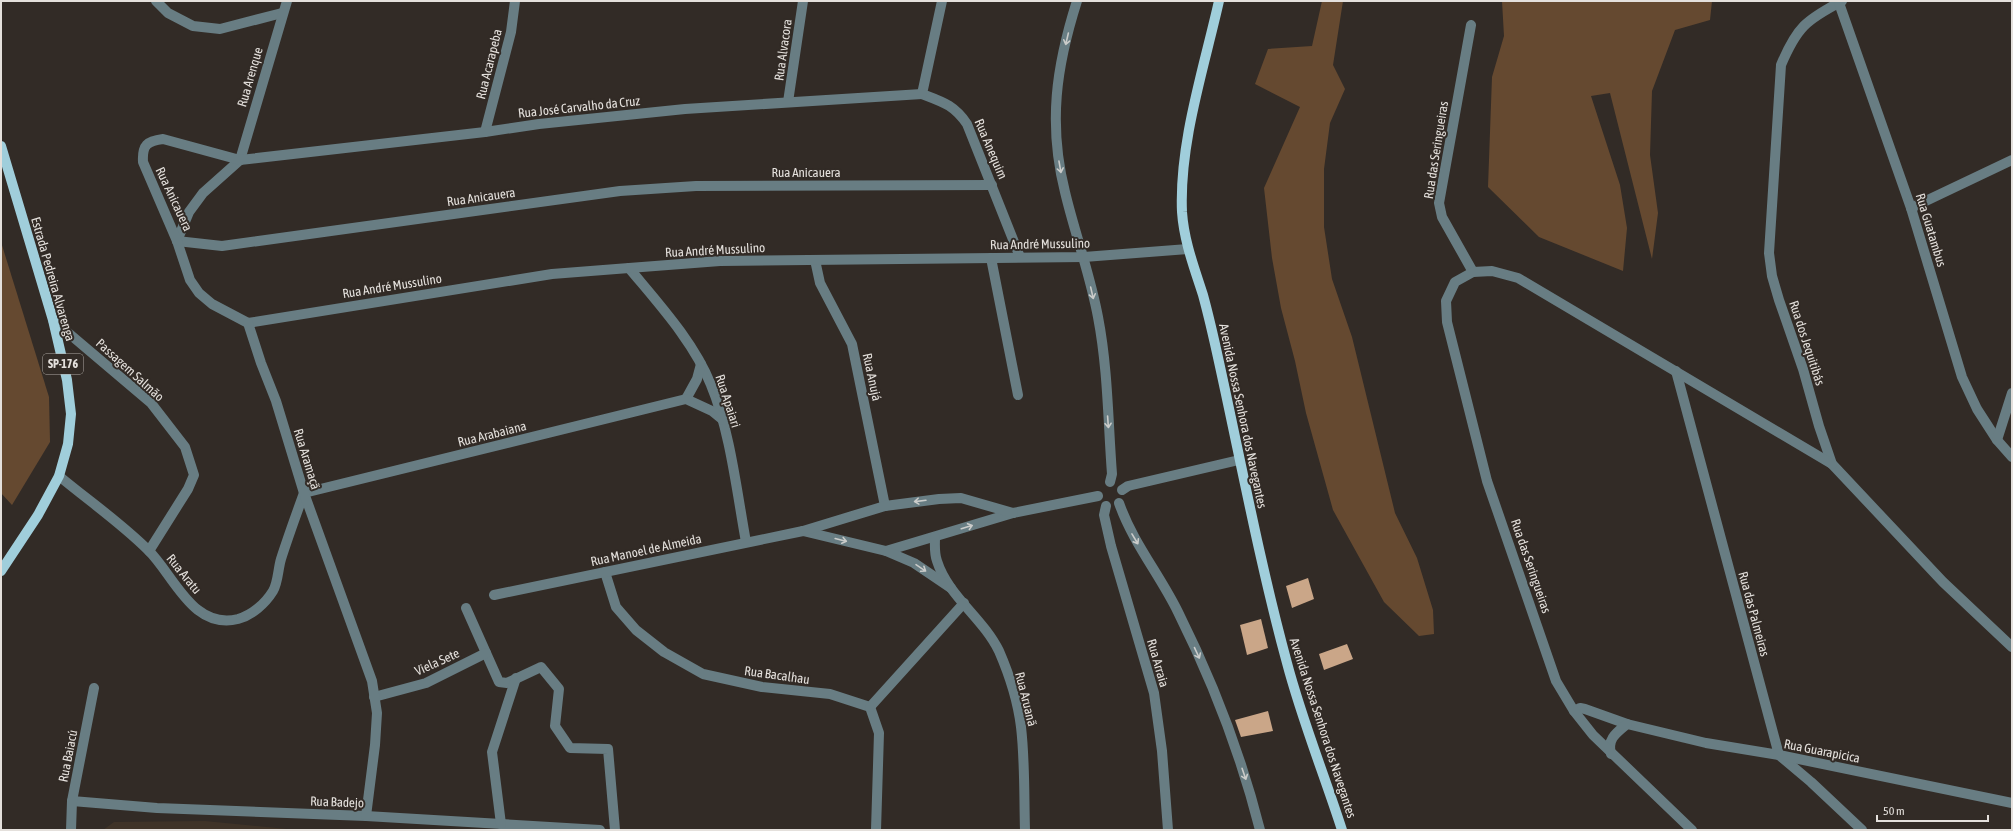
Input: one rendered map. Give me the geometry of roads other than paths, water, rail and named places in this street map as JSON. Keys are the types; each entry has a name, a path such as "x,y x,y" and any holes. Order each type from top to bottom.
{"main road":[{"name":"Avenida Nossa Senhora dos Navegantes","path":"1219,1 1191,125 1182,181 1182,214 1188,249 1204,298 1239,460 1287,665 1312,744 1342,830"},
{"name":"Estrada Pedreira Alvarenga","path":"1,146 53,320 67,380 71,414 68,444 60,476 38,514 1,571"}],"street":[{"path":"156,1 168,13 193,26 220,29 282,13"},
{"name":"Rua Arenque","path":"240,160 282,13 287,1"},
{"name":"Rua Acarapeba","path":"485,132 511,32 515,1"},
{"name":"Rua Alvacora","path":"788,102 803,1"},
{"path":"922,94 942,1"},
{"path":"1077,1 1061,61 1055,96 1056,139 1064,191 1084,257 1098,318 1104,363 1112,474 1110,482"},
{"name":"Rua Guatambus","path":"1841,2 1911,208 1962,377 1977,409 1997,440 2012,457"},
{"name":"Rua dos Jequitibás","path":"1841,2 1804,24 1791,40 1781,65 1770,253 1772,276 1803,369 1819,426 1832,464 1944,582 2012,647"},
{"name":"Rua das Seringueiras","path":"1471,25 1439,202 1442,217 1472,272"},
{"name":"Rua José Carvalho da Cruz","path":"240,160 485,132 539,124 685,109 922,94"},
{"name":"Rua Anequim","path":"922,94 949,104 960,113 967,124 1020,257"},
{"name":"Rua Anicauera","path":"240,160 164,139 153,140 146,145 142,152 143,162 177,241 222,246 591,195 688,186 992,185"},
{"path":"240,160 203,193 189,212 177,241 190,280 199,293 212,304 248,323"},
{"path":"1911,208 2012,160"},
{"name":"Rua André Mussulino","path":"248,323 552,274 720,261 1084,257 1188,249"},
{"path":"991,258 1018,395"},
{"name":"Rua Anujá","path":"815,260 820,283 852,344 885,506"},
{"name":"Rua Apaiari","path":"629,268 672,319 701,364 711,384 723,420 746,542"},
{"name":"Rua das Seringueiras","path":"1692,830 1611,754 1574,711 1556,681 1488,481 1447,322 1446,301 1455,282 1472,272 1492,271 1518,278 1832,464"},
{"name":"Passagem Salmão","path":"53,320 151,403 185,447 194,475 188,489 149,551"},
{"name":"Rua Aramaçã","path":"248,323 260,364 276,401 304,494 372,681 377,713 375,745 366,816"},
{"path":"701,364 697,379 686,399 712,411 723,420"},
{"name":"Rua das Palmeiras","path":"1676,371 1778,755"},
{"path":"1997,440 2012,393"},
{"name":"Rua Arabaiana","path":"304,494 686,399"},
{"path":"1122,490 1128,486 1239,460"},
{"name":"Rua Aratu","path":"60,476 115,520 149,551 183,596 198,610 215,619 233,620 248,616 261,605 274,590 281,560 304,494"},
{"path":"1110,482 1117,484 1122,490 1122,497 1119,504 1113,507 1102,504 1098,496 1103,485 1110,482"},
{"name":"Rua Manoel de Almeida","path":"804,531 886,551 1013,513 1098,496"},
{"name":"Rua Manoel de Almeida","path":"494,595 804,531 885,506 939,499 961,498 1013,513"},
{"path":"1119,504 1130,532 1178,611 1218,697 1253,800 1260,830"},
{"name":"Rua Arraia","path":"1106,506 1104,515 1109,538 1154,693 1162,750 1168,830"},
{"name":"Rua Aruanã","path":"935,537 937,561 954,591 985,628 998,651 1011,684 1021,726 1025,830"},
{"name":"Rua Aruanã","path":"886,551 914,563 954,591"},
{"name":"Rua Bacalhau","path":"605,572 616,608 636,630 664,652 703,674 762,687 830,694 870,707"},
{"path":"876,830 879,733 870,707 964,603"},
{"path":"466,608 499,682 507,683 541,667 559,689 556,726 570,748 608,749 615,830"},
{"name":"Viela Sete","path":"374,697 426,683 486,653"},
{"path":"501,824 492,752 516,678"},
{"name":"Rua Baiacú","path":"72,830 72,802 94,688"},
{"name":"Rua Guarapicica","path":"1574,711 1580,708 1585,709 1626,724 1706,743 1778,755 2012,803"},
{"path":"1611,754 1609,746 1610,739 1626,724"},
{"path":"1778,755 1811,782 1862,830"},
{"name":"Rua Badejo","path":"72,802 157,808 366,816 600,830"}]}
